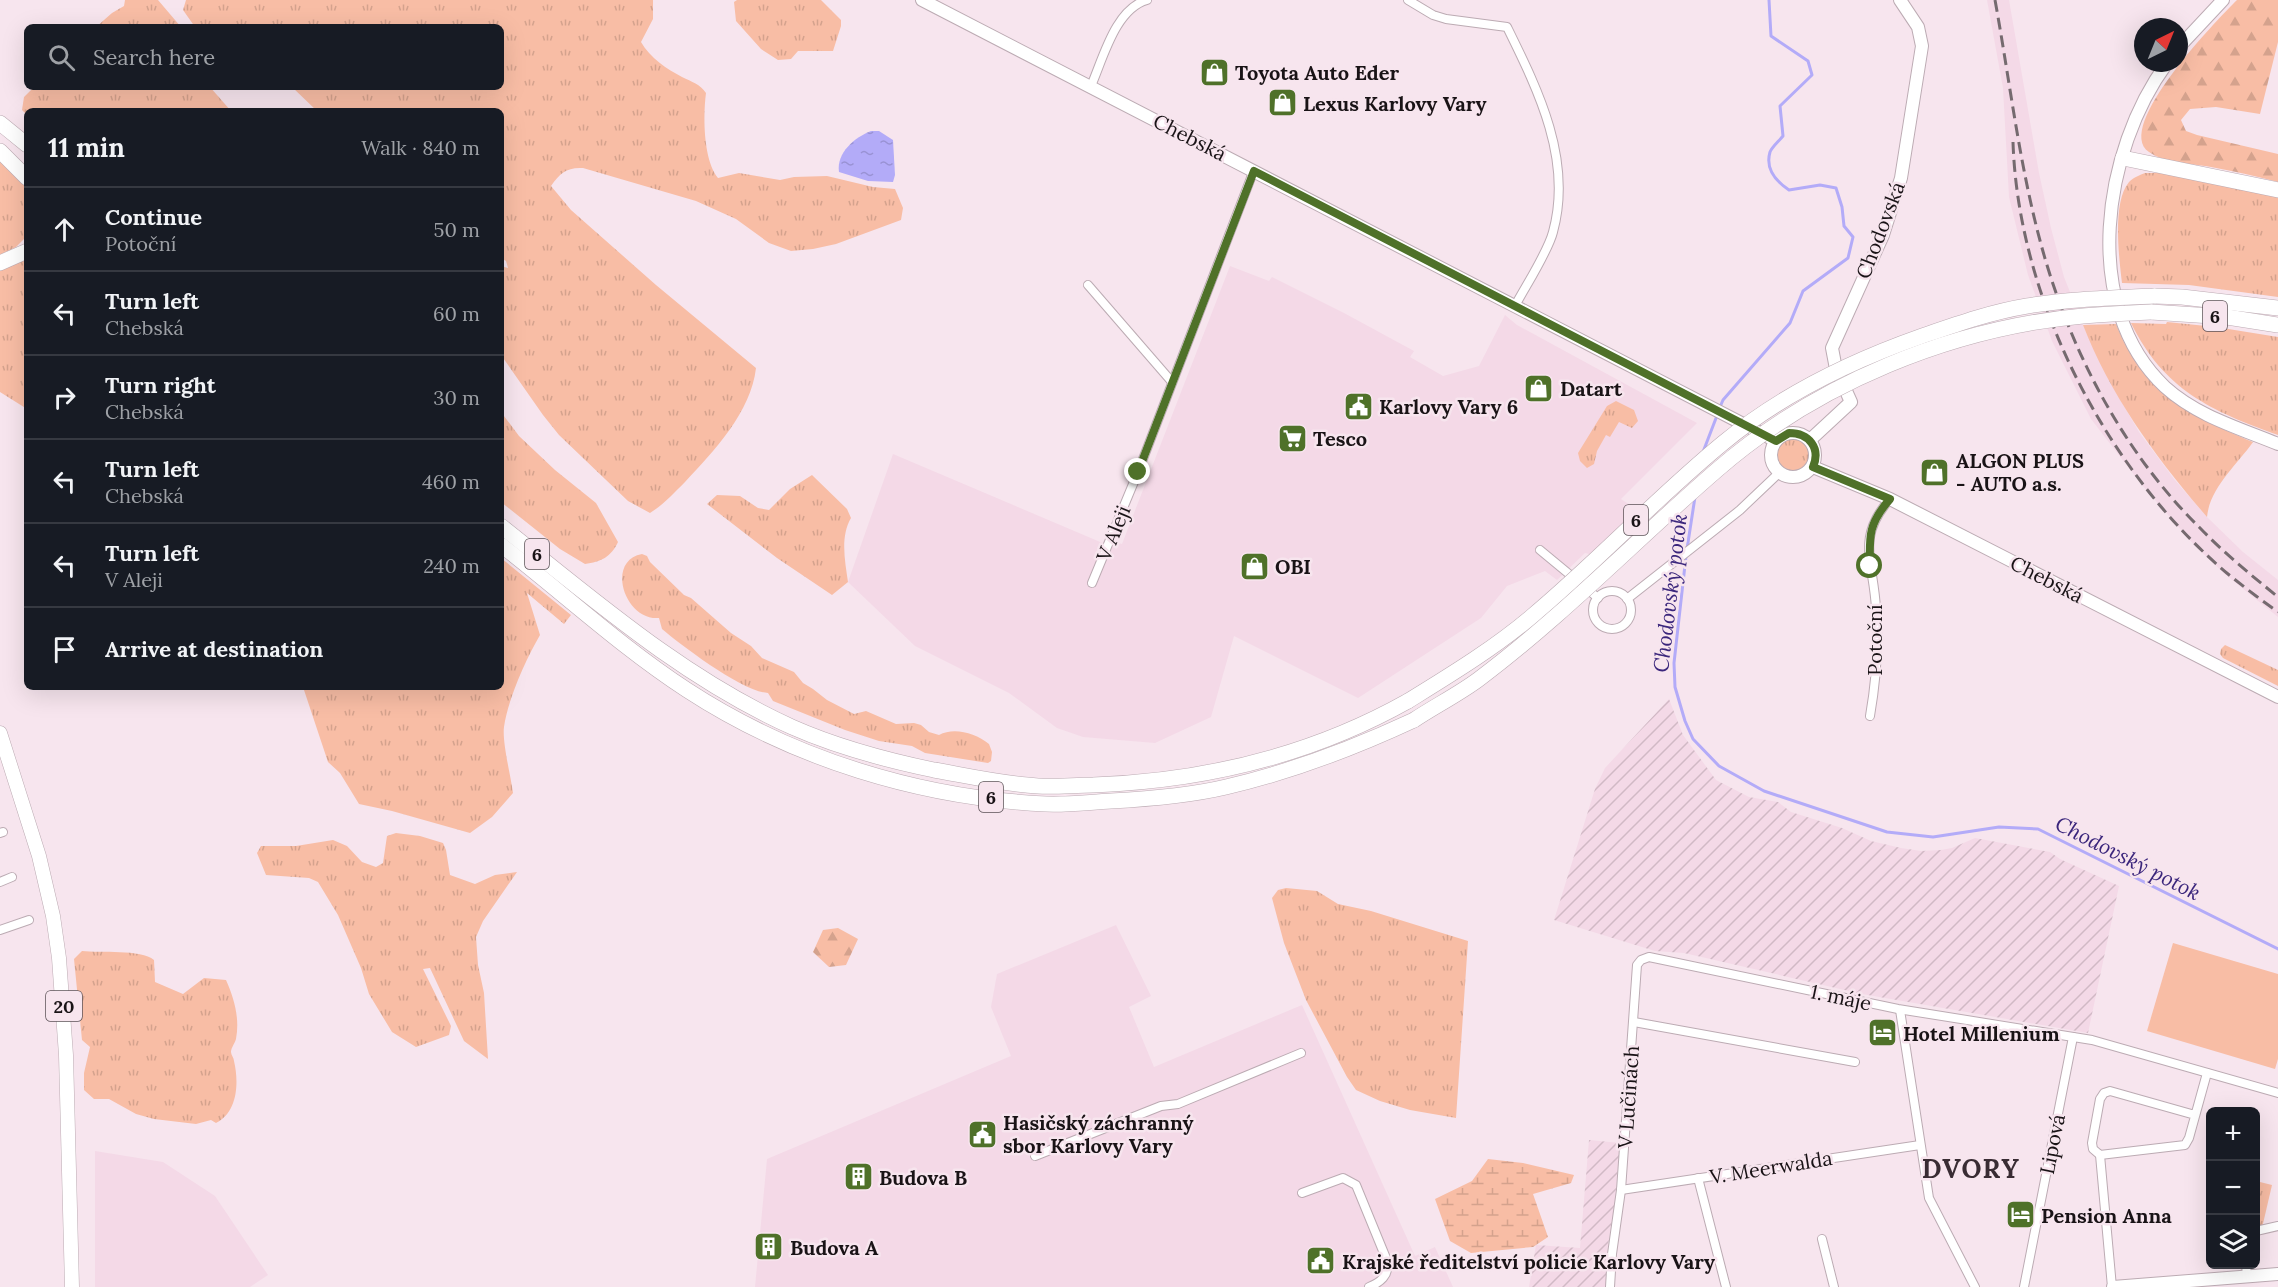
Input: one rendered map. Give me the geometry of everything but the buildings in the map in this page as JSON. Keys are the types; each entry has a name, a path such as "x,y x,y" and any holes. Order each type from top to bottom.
{"highway":[{"path":"0,123 24,143"},
{"path":"0,144 24,164"},
{"path":"0,151 24,175"},
{"path":"2123,158 2278,190"},
{"path":"4,261 24,245"},
{"path":"4,261 24,252"},
{"name":"6","path":"504,528 649,643 711,684 792,727 883,759 967,776 1038,786 1144,783 1222,771 1296,751 1379,717 1408,701 1464,666 1529,618 1588,567 1655,501 1725,442 1773,407 1840,368 1916,338 1981,316 2025,306 2080,299 2154,296 2182,297 2278,309"},
{"name":"6","path":"504,547 597,623 687,690 789,745 883,777 925,788 967,795 1047,804 1150,799 1224,788 1302,766 1414,720 1477,681 1540,630 1718,468 1784,420 1852,381 1924,351 1974,336 2082,316 2151,312 2218,316 2278,325"}],"main road":[{"name":"20","path":"0,733 39,856 53,916 59,958 65,1032 72,1287"}],"street":[{"name":"Chebská","path":"922,0 1776,441"},
{"path":"1091,87 1118,25 1130,8 1146,0"},
{"path":"1408,0 1433,15 1446,19 1507,27 1526,65 1550,124 1557,161 1560,201 1552,235 1515,306"},
{"name":"Chodovská","path":"1810,440 1851,402 1836,369 1832,348 1883,235 1901,178 1922,46 1914,18 1900,0"},
{"path":"2188,37 2223,0"},
{"path":"2162,72 2141,106 2116,182 2112,209 2111,259 2118,308 2136,351 2157,378 2187,403 2215,418 2278,444"},
{"name":"V Aleji","path":"1092,583 1138,472 1254,171"},
{"path":"1088,285 1172,382"},
{"path":"1789,433 1804,435 1810,440 1816,453 1813,467 1801,477 1794,478 1779,473 1772,461 1772,447 1776,441 1789,433"},
{"name":"Chebská","path":"1813,467 1890,499 2278,697"},
{"path":"1627,598 1740,510 1779,473"},
{"name":"Potoční","path":"1870,716 1876,659 1876,608 1869,539 1877,514 1890,499"},
{"path":"1540,550 1598,598"},
{"path":"1612,591 1627,598 1631,610 1628,621 1612,629 1596,621 1593,609 1598,598 1612,591"},
{"path":"0,882 12,878"},
{"path":"0,930 29,920"},
{"name":"1. máje","path":"1634,1022 1637,965 1648,957 1900,1010 2101,1042 2278,1094"},
{"path":"1900,1010 1929,1198 1975,1287"},
{"name":"V Lučinách","path":"1610,1287 1612,1254 1622,1190 1634,1022 1855,1062"},
{"name":"Lipová","path":"2024,1287 2073,1037"},
{"path":"1035,1156 1161,1106 1178,1104 1301,1053"},
{"path":"2195,1115 2110,1091 2104,1093 2100,1099 2092,1143 2095,1153 2100,1155 2185,1145 2189,1138 2207,1073"},
{"name":"V. Meerwalda","path":"1622,1190 1920,1145"},
{"path":"2100,1155 2113,1287 2247,1271 2278,1274"},
{"path":"1302,1193 1343,1178 1356,1185 1388,1263 1388,1271 1384,1278 1380,1283 1370,1287"},
{"path":"1698,1178 1726,1287"},
{"path":"2260,1230 2278,1226"},
{"path":"1822,1239 1834,1287"}],"shaded area":[{"path":"1987,0 2009,0 2039,173 2051,228 2064,277 2086,332 2113,387 2139,432 2174,479 2207,517 2243,552 2278,580 2278,617 2226,575 2195,546 2142,485 2091,419 2052,341 2028,275 2009,197 2003,88"},
{"path":"1230,266 1269,281 1272,277 1344,313 1414,351 1410,357 1443,376 1479,366 1505,315 1517,325 1697,423 1621,499 1633,507 1630,522 1593,555 1585,553 1557,580 1545,571 1507,586 1481,618 1358,698 1234,636 1211,717 1155,743 1083,737 1057,728 1009,693 915,646 848,582 893,454 1112,547 1115,542 1122,544"},
{"path":"1669,699 1683,735 1716,780 1749,797 1778,802 1791,812 1842,828 1871,841 1901,848 1921,851 1941,850 1975,838 2050,852 2060,859 2119,886 2088,1033 1862,994 1684,953 1655,951 1554,920 1595,789 1605,768"},
{"path":"1116,925 1151,996 1129,1007 1154,1067 1302,1005 1415,1256 1435,1247 1453,1287 755,1287 767,1159 1011,1056 991,1007 997,974"},
{"path":"1589,1140 1620,1143 1607,1252 1606,1287 1529,1287 1536,1245 1580,1248"},
{"path":"95,1151 163,1162 215,1196 268,1275 250,1287 95,1287"}],"green space":[{"path":"125,0 158,0 178,24 99,24 124,6"},
{"path":"186,0 653,0 653,19 641,42 659,62 698,85 706,93 704,113 707,149 709,160 718,178 739,173 780,180 794,177 827,176 873,187 895,189 903,208 901,220 836,244 791,251 769,243 736,219 696,201 583,168 564,172 551,186 571,210 656,285 756,368 747,400 730,430 685,482 650,513 628,501 559,435 504,359 504,267 508,268 504,260 504,108 314,108 295,90 504,90 504,24 193,24 183,10"},
{"path":"737,0 821,0 841,20 833,51 798,51 791,59 778,60 761,49 736,21 734,2"},
{"path":"2237,0 2278,0 2278,42 2260,114 2216,107 2190,109 2181,120 2186,131 2197,135 2278,154 2278,182 2228,170 2163,159 2149,152 2142,139 2145,121 2156,98 2174,72 2188,72 2188,54"},
{"path":"31,90 213,90 228,108 24,108 24,112 22,110 24,97"},
{"path":"0,160 24,182 24,239 16,247 0,255"},
{"path":"2145,173 2161,173 2278,196 2278,297 2189,285 2122,283 2118,231 2120,203 2129,182"},
{"path":"24,260 24,407 0,392 0,270"},
{"path":"2167,322 2278,337 2278,435 2211,407 2174,382 2144,346 2131,323 2166,324"},
{"path":"2116,324 2127,348 2140,368 2170,399 2207,422 2253,442 2219,486 2209,506 2207,517 2170,473 2121,402 2094,352 2083,325"},
{"path":"1616,401 1634,410 1638,421 1632,428 1619,422 1610,437 1606,435 1597,451 1594,464 1587,468 1580,461 1578,453 1607,406"},
{"path":"504,416 519,436 555,470 596,503 618,542 605,558 585,564 560,549 504,504"},
{"path":"1794,438 1806,443 1811,455 1806,467 1794,472 1782,467 1777,455 1782,443"},
{"path":"812,475 847,509 851,518 844,541 848,582 832,595 777,558 707,504 717,495 740,496 758,508 769,510 790,489"},
{"path":"642,554 647,556 650,562 684,595 691,598 731,633 751,646 762,658 794,672 803,683 827,700 854,714 866,711 896,724 921,725 929,732 939,735 951,731 971,734 989,744 992,752 991,761 988,763 925,753 912,746 879,741 773,701 768,693 757,691 729,677 662,629 659,618 647,616 629,601 622,578 624,567 631,559"},
{"path":"504,560 571,615 564,624 527,593 540,635 518,679 504,727 505,750 513,793 492,817 470,833 359,804 340,773 328,762 304,690 504,690"},
{"path":"2225,645 2278,670 2278,686 2223,658 2220,654"},
{"path":"396,833 420,836 443,843 450,875 475,884 495,875 517,872 483,921 476,937 478,965 484,993 488,1059 464,1041 430,968 423,969 451,1026 449,1035 416,1047 392,1032 369,994 361,968 338,915 318,882 309,878 266,875 257,853 261,846 296,846 333,840 347,846 362,862 376,867 383,863 387,836"},
{"path":"1286,888 1317,891 1338,904 1371,911 1468,941 1456,1118 1410,1110 1380,1101 1356,1090 1306,1000 1284,943 1272,898 1278,890"},
{"path":"838,928 858,939 846,965 829,967 813,952 823,930"},
{"path":"2173,943 2278,974 2278,1059 2275,1069 2147,1031"},
{"path":"82,951 130,953 148,957 154,960 155,982 183,994 204,978 226,980 237,1016 236,1039 231,1052 236,1069 236,1087 233,1104 223,1118 216,1123 211,1120 196,1124 154,1119 136,1114 109,1099 94,1099 84,1090 84,1073 90,1047 82,1040 74,959"},
{"path":"1488,1159 1523,1163 1574,1175 1571,1183 1533,1194 1548,1237 1533,1247 1471,1253 1450,1241 1435,1199 1472,1181"},
{"path":"2260,1182 2272,1185 2262,1228 2260,1228"}],"water":[{"path":"871,131 879,131 893,140 895,175 893,182 868,181 839,172 840,158 844,152 859,137"}],"waterway":[{"name":"Chodovský potok","path":"1720,407 1723,400 1790,323 1803,291 1848,258 1853,237 1844,226 1842,207 1836,188 1820,185 1789,190 1776,179 1769,164 1770,152 1783,136 1780,106 1812,75 1808,61 1771,36 1769,0"},
{"name":"Chodovský potok","path":"1703,452 1718,413"},
{"name":"Chodovský potok","path":"1687,549 1695,497"},
{"name":"Chodovský potok","path":"1686,556 1674,663 1675,687 1693,739 1719,766 1764,791 1887,832 1933,837 1999,827 2038,829 2278,949"}],"railway":[{"path":"1995,0 2033,212 2052,281 2078,348 2111,413 2152,474 2209,537 2278,597"},
{"path":"2013,142 2019,202 2032,262 2051,321 2077,379 2108,434 2144,486 2184,533 2228,574 2278,612"}],"place":[{"name":"Toyota Auto Eder","path":"1214,72"},
{"name":"Lexus Karlovy Vary","path":"1282,103"},
{"name":"Datart","path":"1539,388"},
{"name":"Karlovy Vary 6","path":"1358,406"},
{"name":"Tesco","path":"1292,438"},
{"name":"ALGON PLUS - AUTO a.s.","path":"1935,472"},
{"name":"OBI","path":"1254,566"},
{"name":"Hotel Millenium","path":"1882,1033"},
{"name":"Hasičský záchranný sbor Karlovy Vary","path":"982,1134"},
{"name":"Budova B","path":"858,1177"},
{"name":"Pension Anna","path":"2020,1215"},
{"name":"Budova A","path":"769,1247"},
{"name":"Krajské ředitelství policie Karlovy Vary","path":"1321,1261"}],"district":[{"name":"DVORY","path":"1971,1168"}],"route":[{"path":"1138,472 1254,171 1776,441 1789,433 1804,435 1814,446 1816,453 1813,467 1890,499 1877,514 1872,526 1869,539 1870,566"}]}
